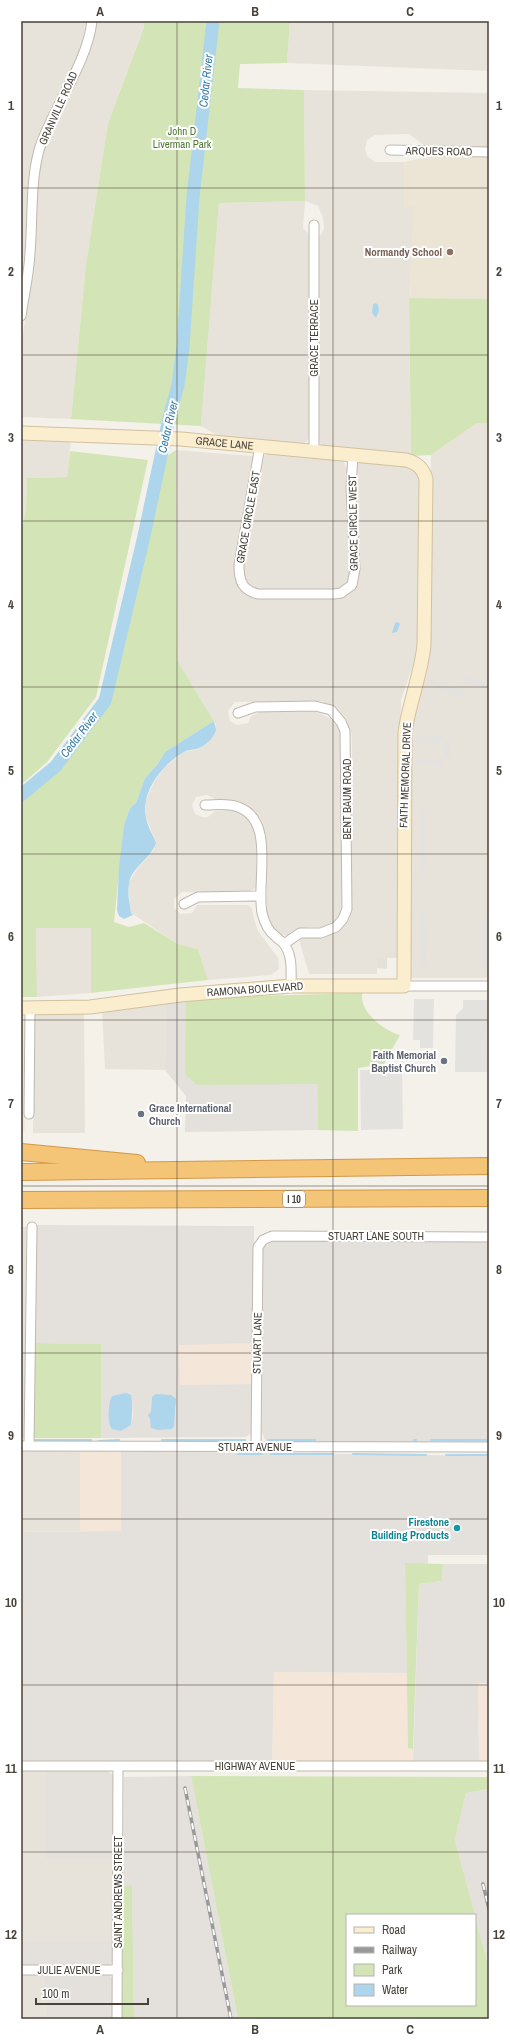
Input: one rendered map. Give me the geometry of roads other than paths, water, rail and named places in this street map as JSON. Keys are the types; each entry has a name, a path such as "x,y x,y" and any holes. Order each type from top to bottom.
{"highway":[{"path":"21,1152 128,1161 170,1171"},
{"path":"21,1172 489,1166"},
{"name":"I 10","path":"21,1200 489,1198"},
{"path":"21,1208 98,1200"}],"street":[{"name":"GRANVILLE ROAD","path":"21,316 30,253 34,172 44,136 85,48 92,21"},
{"name":"ARQUES ROAD","path":"390,150 489,152"},
{"name":"GRACE TERRACE","path":"314,225 314,451"},
{"name":"GRACE LANE","path":"21,433 181,439 314,451 406,460 417,464 423,471"},
{"name":"GRACE CIRCLE EAST","path":"260,446 239,565 239,575 243,587 250,592 258,594 334,594 347,589"},
{"name":"GRACE CIRCLE WEST","path":"347,589 352,585 355,569 351,487 353,455"},
{"name":"FAITH MEMORIAL DRIVE","path":"404,986 404,746 408,709 419,672 424,645 426,479 423,471"},
{"name":"BENT BAUM ROAD","path":"238,713 255,707 315,706 331,710 341,722 345,731 347,909 343,919 336,927 321,933 300,934 284,944"},
{"path":"205,805 226,805 238,807 250,813 257,823 261,836 262,912 273,935 284,944 291,962 291,986"},
{"path":"184,904 198,897 261,896"},
{"name":"RAMONA BOULEVARD","path":"25,1008 90,1007 180,995 291,986 489,986"},
{"path":"25,1008 29,1114"},
{"path":"25,1446 32,1227"},
{"name":"STUART LANE SOUTH","path":"263,1240 272,1236 489,1237"},
{"name":"STUART LANE","path":"256,1447 258,1247 263,1240"},
{"name":"STUART AVENUE","path":"25,1446 489,1447"},
{"name":"HIGHWAY AVENUE","path":"21,1766 489,1766"},
{"name":"SAINT ANDREWS STREET","path":"117,2019 118,1766"},
{"name":"JULIE AVENUE","path":"21,1970 118,1970"}],"water":[{"path":"376,303 379,311 376,318 372,313 373,304"},
{"path":"398,622 400,624 397,632 392,633 395,623"},
{"path":"214,721 216,730 210,740 199,748 186,751 176,757 155,779 150,788 145,807 146,817 156,843 150,854 133,873 128,887 128,895 131,913 133,915 124,919 119,916 117,910 119,867 124,825 130,808 136,803 145,778 157,765 165,752"},
{"path":"126,1393 131,1395 131,1425 121,1431 112,1429 109,1422 109,1408 112,1396"},
{"path":"156,1394 171,1395 176,1399 174,1427 172,1429 158,1430 151,1428 148,1415 151,1412 152,1397"}],"waterway":[{"name":"Cedar River","path":"21,795 56,766 105,701 144,536 169,418 178,385 183,347 193,197 213,21"},
{"path":"35,1440 91,1440"},
{"path":"99,1441 119,1440"},
{"path":"162,1440 245,1440"},
{"path":"268,1440 315,1440"},
{"path":"431,1440 489,1440"},
{"path":"238,1454 262,1454"},
{"path":"271,1454 333,1454"},
{"path":"353,1454 426,1455"},
{"path":"446,1455 489,1455"}],"railway":[{"path":"185,1788 231,2019"},
{"path":"483,1884 489,1909"}],"place":[{"name":"Normandy School","path":"450,252"},
{"name":"Faith Memorial Baptist Church","path":"444,1061"},
{"name":"Grace International Church","path":"141,1114"},
{"name":"Firestone Building Products","path":"457,1528"}],"park label":[{"name":"John D Liverman Park","path":"182,137"}]}
